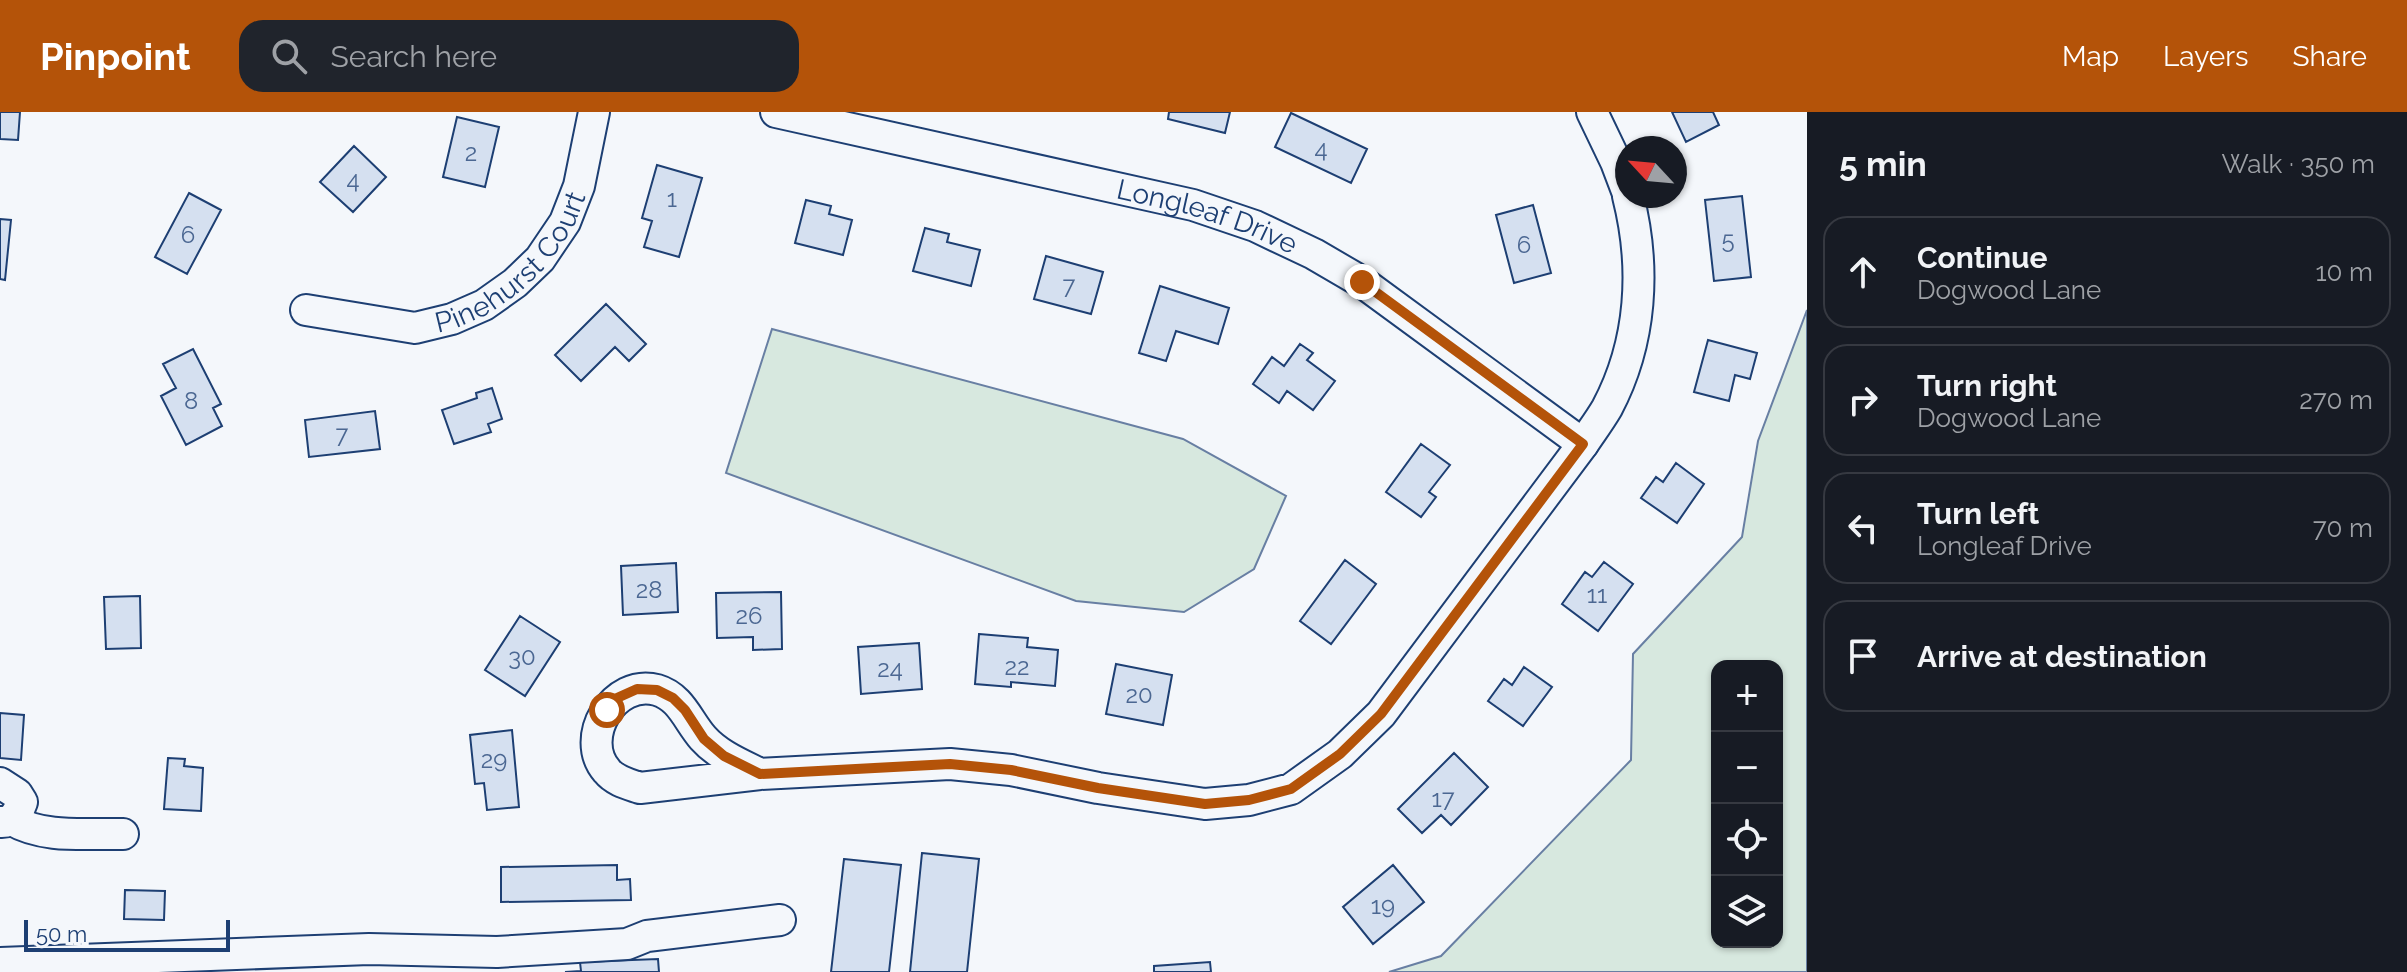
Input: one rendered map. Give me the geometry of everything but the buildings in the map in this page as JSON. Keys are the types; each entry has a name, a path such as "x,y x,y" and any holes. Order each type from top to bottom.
{"street":[{"name":"Pinehurst Court","path":"306,310 415,328 452,319 484,305 515,283 540,259 565,222 579,186 594,112"},
{"name":"Longleaf Drive","path":"776,112 1193,205 1255,226 1314,254 1362,282 1583,444"},
{"path":"1592,112 1615,160"},
{"path":"760,774 724,756 704,739 673,698 657,690 637,689 617,698 598,729 598,753 606,771 621,782 640,788 760,774 950,764 1011,770 1098,788 1205,804 1249,800 1291,789 1340,754 1381,714 1583,444 1607,407 1625,366 1636,324 1640,270 1631,208"},
{"path":"0,783 17,794 22,802 19,811 6,821"},
{"path":"6,821 39,832 123,834"},
{"path":"0,963 387,961 627,944 647,936 780,920"}],"shaded area":[{"path":"1807,310 1807,972 1389,972 1441,956 1631,760 1633,654 1742,537 1758,441"},
{"path":"772,329 1183,439 1286,496 1254,569 1184,612 1076,601 726,473"}],"route":[{"path":"607,710 617,698 637,689 657,690 673,698 704,739 724,756 760,774 950,764 1011,770 1098,788 1205,804 1249,800 1291,789 1340,754 1381,714 1583,444 1362,282"}]}
